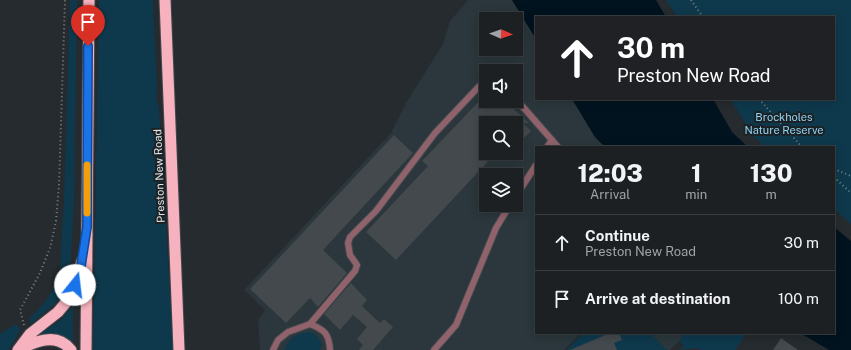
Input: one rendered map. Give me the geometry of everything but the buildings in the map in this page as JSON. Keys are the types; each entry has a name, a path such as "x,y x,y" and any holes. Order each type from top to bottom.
{"highway":[{"path":"86,350 89,0"},
{"name":"Preston New Road","path":"165,0 180,350"},
{"path":"18,350 30,334 58,312 68,300 80,272 87,227"},
{"path":"18,350 32,342 46,339 57,340 68,346 71,350"}],"lane":[{"path":"273,350 278,340 288,332 310,324 355,271 356,265 350,255 348,244 350,237 376,211 435,133 479,86"},
{"path":"523,107 557,146"},
{"path":"548,146 552,140"},
{"path":"523,185 535,167"},
{"path":"434,350 456,325 496,228 506,212"},
{"path":"310,324 322,329 329,339 330,350"}],"path":[{"path":"30,334 22,321 20,310 40,273 50,248 56,221 59,184 65,0"},
{"path":"691,0 702,16"},
{"path":"760,100 801,146"},
{"path":"835,169 851,176"},
{"path":"835,178 851,193"}],"shaded area":[{"path":"468,0 512,0 519,12 479,12 479,56 523,56 523,18 535,37 535,100 573,100 595,137 604,146 535,146 535,334 580,334 564,350 260,350 258,320 265,310 244,290 391,133 406,103 443,44 450,21"},
{"path":"512,0 656,0 665,16 535,16 535,37 523,18 523,12 519,12"},
{"path":"573,100 714,100 732,132 747,146 604,146 595,137"},
{"path":"835,228 851,241 851,350 829,350 802,334 835,334"},
{"path":"651,334 686,334 670,350 667,350"}],"green space":[{"path":"70,0 77,0 74,204 70,274 66,290 59,300 31,324 29,319 45,302 54,288 60,269 64,199"},
{"path":"99,0 153,0 157,90 156,97 159,108 173,350 93,350"},
{"name":"Brockholes Nature Reserve","path":"666,0 851,0 851,224 835,210 835,146 764,146 754,137 731,100 835,100 835,16 676,16"},
{"path":"73,305 73,344 64,337 55,334 46,334 35,337 61,320"},
{"path":"16,324 20,330 9,350 0,350 0,334"},
{"path":"308,332 316,334 322,344 320,350 284,350 288,342 293,337"},
{"path":"582,334 651,334 667,350 567,350"},
{"path":"684,334 746,334 735,350 700,350 698,348 680,350 684,346 679,341"}],"slow traffic":[{"path":"87,165 87,213"}],"route":[{"path":"75,285 80,272 87,227 88,46"}]}
